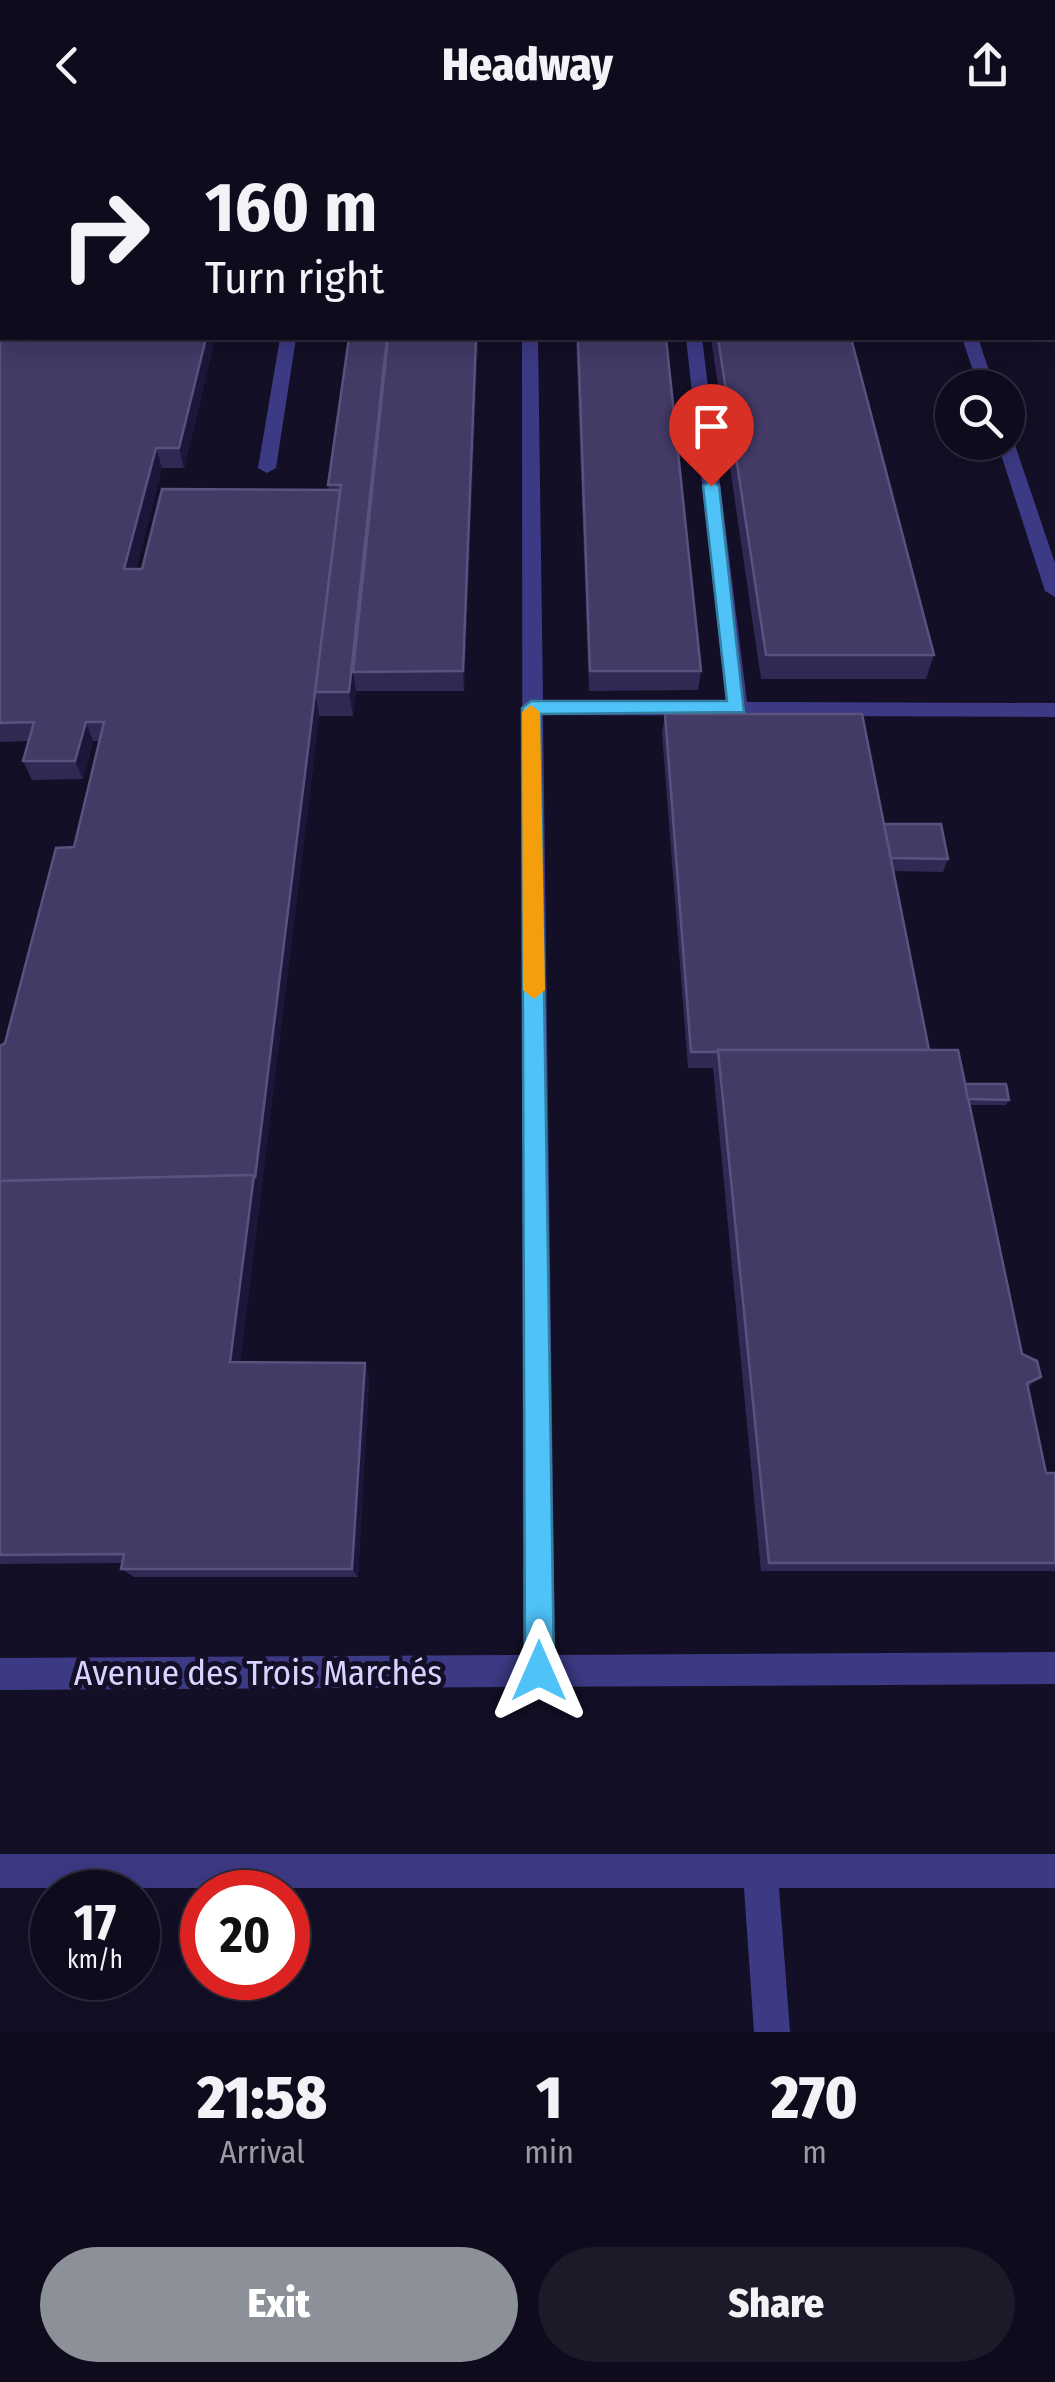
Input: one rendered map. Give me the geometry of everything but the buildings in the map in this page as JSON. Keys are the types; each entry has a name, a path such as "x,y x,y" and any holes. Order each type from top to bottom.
{"lane":[{"path":"267,468 288,340"},
{"path":"530,340 539,1671"},
{"path":"694,340 738,708"},
{"path":"971,340 981,370"},
{"path":"1012,460 1055,590"},
{"path":"531,708 1055,710"},
{"name":"Avenue des Trois Marchés","path":"0,1674 1055,1668"},
{"path":"0,1871 1055,1871"},
{"path":"760,1871 772,2032"}],"slow traffic":[{"path":"531,712 534,990"}],"route":[{"path":"539,1671 531,708 738,708 711,486"}]}
